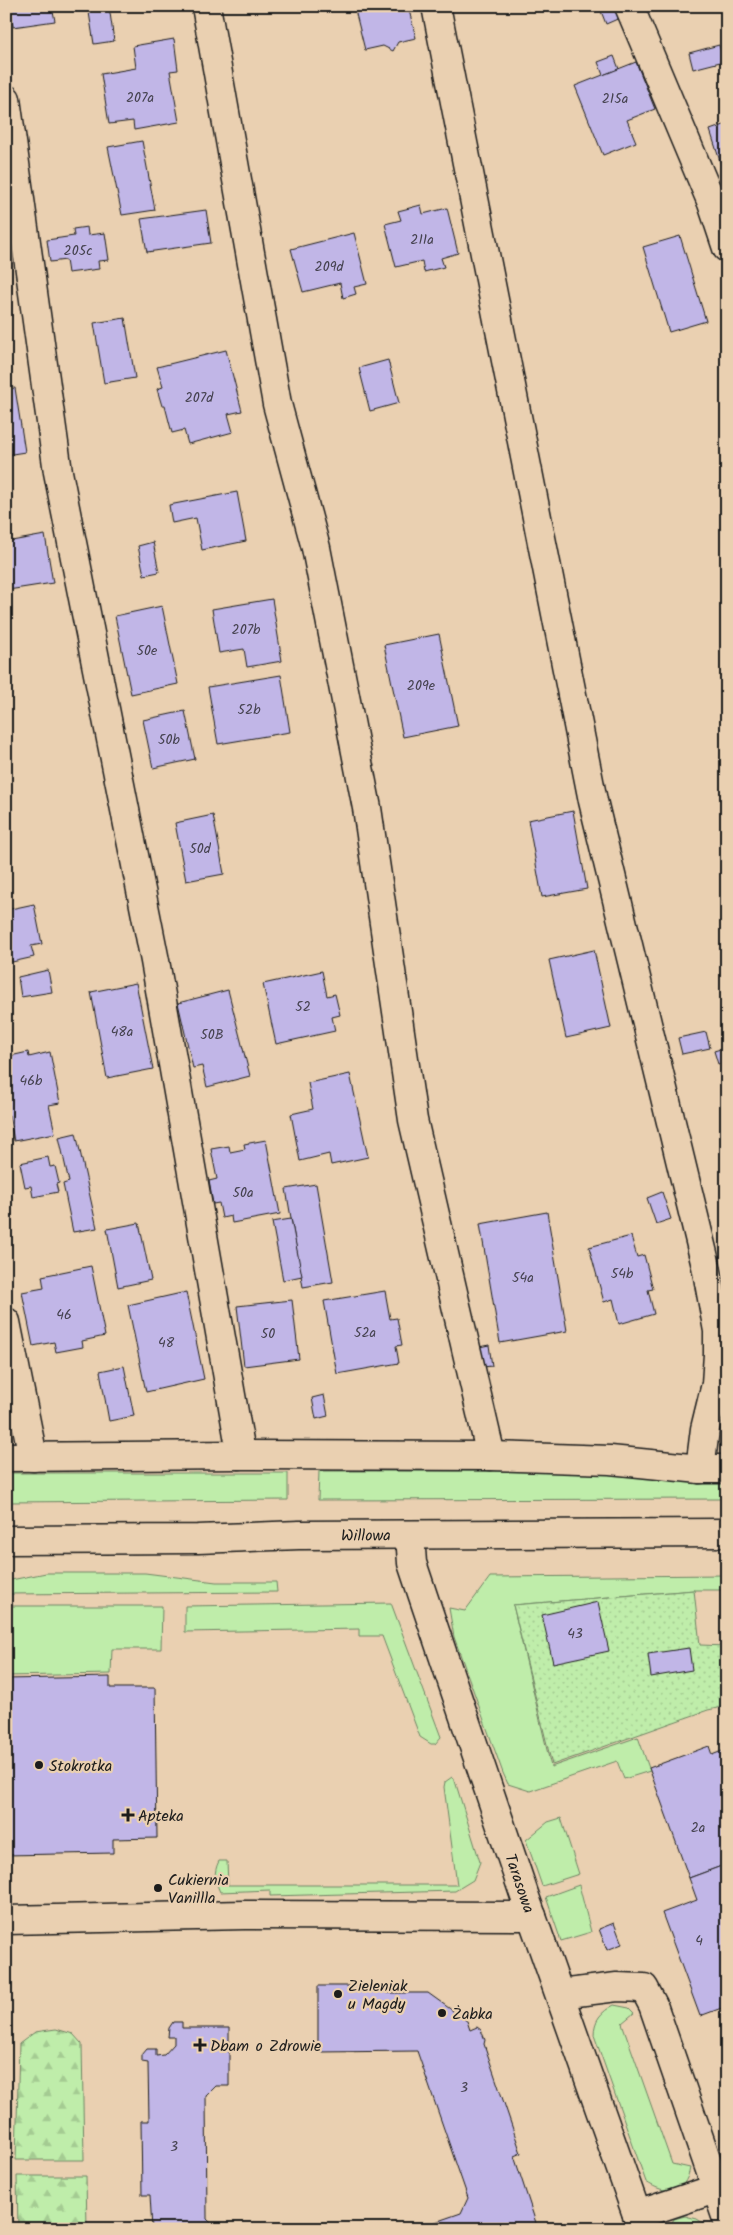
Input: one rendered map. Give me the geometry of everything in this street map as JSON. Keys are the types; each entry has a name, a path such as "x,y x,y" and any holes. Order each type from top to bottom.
{"street":[{"path":"206,6 277,404 316,548 367,808 413,1120 491,1456"},
{"path":"6,1457 239,1455 491,1456 610,1460 714,1469 705,1429 716,1384 718,1331 706,1266 593,801 436,6"},
{"path":"630,6 712,203 727,248"},
{"path":"6,99 58,472 154,961 239,1441 239,1455"},
{"path":"6,1322 33,1457"},
{"name":"Willowa","path":"6,1540 727,1533"},
{"name":"Tarasowa","path":"410,1535 412,1563 532,1916 640,2222"},
{"path":"6,1920 245,1915 532,1916"},
{"path":"560,1994 617,1987 644,1988 653,2005 721,2187 727,2219"},
{"path":"640,2222 721,2187"}],"green space":[{"path":"319,1471 574,1471 727,1482 727,1499 318,1500"},
{"path":"6,1473 288,1473 288,1500 6,1502"},
{"path":"46,1573 145,1573 216,1582 276,1582 277,1592 6,1594 6,1581"},
{"path":"727,1575 727,1590 694,1590 513,1605 551,1767 638,1737 650,1771 624,1779 617,1761 530,1791 508,1784 454,1637 449,1608 465,1611 490,1577"},
{"path":"694,1590 700,1645 727,1646 727,1706 708,1710 552,1765 513,1605"},
{"path":"391,1603 441,1737 435,1744 431,1744 420,1737 382,1636 359,1636 359,1629 185,1632 185,1606"},
{"path":"6,1606 162,1606 161,1649 112,1649 111,1674 6,1676"},
{"path":"452,1777 455,1781 480,1862 473,1880 455,1891 270,1896 270,1890 220,1892 215,1877 219,1861 227,1861 228,1885 457,1885 444,1787 445,1782"},
{"path":"561,1818 579,1874 542,1886 526,1840 548,1822"},
{"path":"579,1885 591,1932 561,1941 546,1897"},
{"path":"614,2005 629,2008 634,2013 622,2023 672,2164 690,2168 684,2183 674,2190 661,2189 646,2182 594,2035 595,2025 599,2017"},
{"path":"56,2029 73,2034 82,2044 84,2160 16,2160 19,2044 35,2032"},
{"path":"17,2176 86,2176 87,2229 18,2229"},
{"path":"685,2216 697,2219 712,2229 668,2229 674,2219"}],"building":[{"path":"10,6 52,6 55,21 13,27"},
{"path":"88,6 109,6 114,41 94,44"},
{"path":"354,6 408,6 416,38 398,42 393,51 383,46 365,50"},
{"path":"599,6 625,6 629,14 606,24"},
{"path":"174,39 178,70 170,71 179,122 134,130 133,121 109,124 101,74 136,68 133,46"},
{"path":"719,45 724,61 693,69 689,53"},
{"path":"614,56 619,69 603,75 598,62"},
{"path":"636,62 655,109 627,120 636,142 603,155 575,86"},
{"path":"727,124 727,177 725,177 710,130"},
{"path":"142,141 155,210 122,215 108,147"},
{"path":"421,205 423,214 447,208 458,253 441,258 444,267 424,272 422,261 396,267 385,224 401,220 398,211"},
{"path":"206,210 211,243 147,252 141,219"},
{"path":"87,227 88,235 105,233 109,260 98,261 99,269 68,273 66,260 50,262 47,240 74,236 73,229"},
{"path":"354,233 367,284 354,287 356,294 343,298 340,283 303,292 291,249"},
{"path":"680,236 706,321 669,332 643,247"},
{"path":"125,318 135,378 104,383 94,323"},
{"path":"226,350 242,411 228,414 233,432 188,444 184,430 172,433 165,406 162,406 157,389 163,387 157,367"},
{"path":"388,360 399,403 370,411 359,368"},
{"path":"15,388 25,452 6,455 6,389"},
{"path":"237,492 246,541 202,550 196,518 172,523 169,505"},
{"path":"45,535 53,583 8,590 6,542"},
{"path":"153,542 159,572 144,575 138,546"},
{"path":"272,599 282,661 247,667 244,649 219,653 212,609"},
{"path":"162,606 178,684 131,694 115,616"},
{"path":"439,634 458,726 403,737 384,645"},
{"path":"281,675 290,732 218,744 208,687"},
{"path":"185,711 195,759 153,768 143,720"},
{"path":"573,811 587,889 542,897 528,820"},
{"path":"213,815 224,874 186,881 175,823"},
{"path":"34,904 42,944 31,946 34,957 12,962 9,949 6,949 6,910"},
{"path":"594,950 611,1028 566,1038 549,960"},
{"path":"48,970 52,992 21,997 18,977"},
{"path":"322,971 327,996 335,994 340,1015 332,1017 335,1031 276,1044 263,984"},
{"path":"136,983 153,1069 107,1078 91,992"},
{"path":"228,990 250,1076 207,1087 202,1066 193,1068 178,1003"},
{"path":"706,1032 710,1048 682,1054 678,1038"},
{"path":"727,1047 727,1062 718,1064 714,1051"},
{"path":"28,1052 29,1057 50,1052 60,1103 49,1105 55,1133 14,1141 9,1115 6,1115 6,1057"},
{"path":"350,1074 368,1157 331,1165 329,1154 300,1161 291,1114 313,1109 308,1083"},
{"path":"76,1133 97,1228 73,1232 63,1184 69,1182 59,1137"},
{"path":"266,1140 280,1214 232,1223 231,1216 222,1218 219,1203 213,1204 209,1181 217,1179 211,1149 229,1146 230,1152 245,1149 244,1144"},
{"path":"48,1157 50,1167 55,1166 59,1183 56,1184 58,1192 33,1197 31,1186 25,1187 20,1163"},
{"path":"316,1184 333,1282 303,1287 286,1189"},
{"path":"662,1192 671,1219 656,1224 647,1198"},
{"path":"547,1212 567,1331 500,1343 480,1224"},
{"path":"291,1219 302,1276 283,1280 272,1222"},
{"path":"139,1223 151,1280 118,1287 107,1229"},
{"path":"631,1236 637,1257 644,1255 653,1289 648,1290 654,1314 619,1324 613,1299 604,1302 589,1247"},
{"path":"91,1266 105,1336 82,1341 83,1347 56,1352 54,1342 33,1346 22,1292 44,1288 42,1276"},
{"path":"385,1291 390,1319 397,1318 402,1345 396,1346 399,1363 337,1374 324,1301"},
{"path":"186,1292 204,1379 146,1392 128,1305"},
{"path":"292,1300 299,1359 244,1366 237,1306"},
{"path":"489,1345 492,1366 483,1367 479,1347"},
{"path":"124,1366 134,1416 109,1421 100,1371"},
{"path":"324,1395 328,1416 316,1419 312,1398"},
{"path":"598,1602 609,1651 553,1663 542,1615"},
{"path":"689,1648 692,1670 651,1677 648,1654"},
{"path":"110,1677 110,1688 155,1688 157,1838 113,1839 113,1853 6,1855 6,1679"},
{"path":"709,1746 712,1755 727,1749 727,1864 689,1878 649,1768"},
{"path":"727,1864 727,2006 700,2016 662,1913 697,1900 689,1878"},
{"path":"614,1923 622,1944 607,1950 599,1929"},
{"path":"318,1986 387,1986 387,1993 428,1993 467,2021 470,2030 477,2027 481,2030 521,2153 514,2156 538,2229 415,2229 461,2213 468,2198 417,2051 318,2052"},
{"path":"173,2022 182,2022 182,2028 229,2028 229,2086 216,2086 206,2096 207,2219 217,2229 152,2229 150,2195 142,2195 141,2121 149,2121 148,2063 142,2062 142,2055 147,2049 156,2049 156,2056 164,2055 174,2044 174,2037 168,2037 169,2028"}],"place":[{"name":"Stokrotka","path":"39,1765"},
{"name":"Apteka","path":"128,1815"},
{"name":"Cukiernia Vanillla","path":"158,1888"},
{"name":"Zieleniak u Magdy","path":"338,1994"},
{"name":"Żabka","path":"442,2013"},
{"name":"Dbam o Zdrowie","path":"200,2045"}]}
